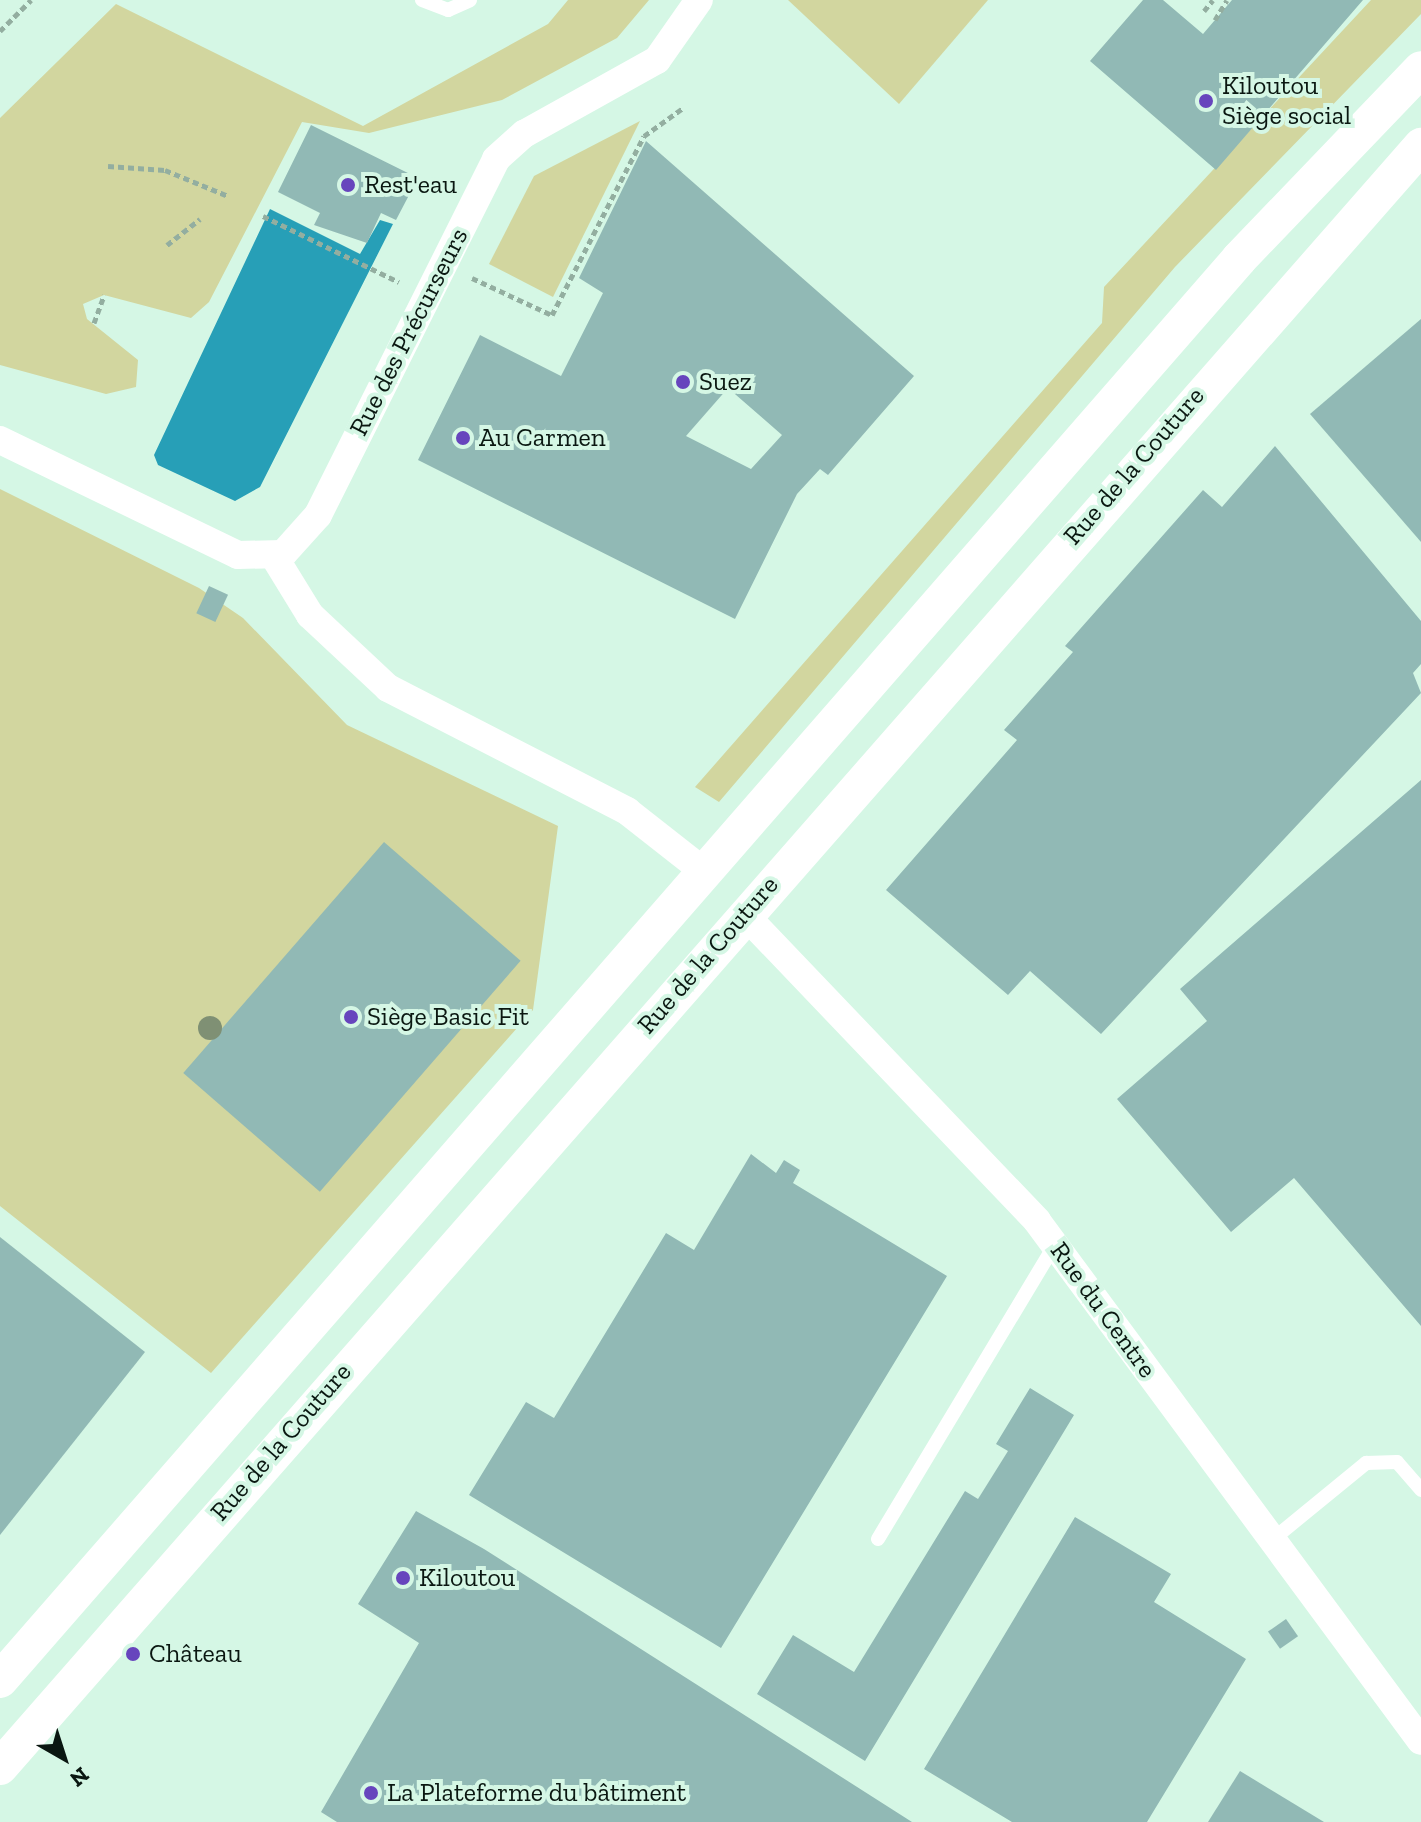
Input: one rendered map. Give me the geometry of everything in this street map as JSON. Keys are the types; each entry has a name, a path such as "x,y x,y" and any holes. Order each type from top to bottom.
{"street":[{"name":"Rue des Précurseurs","path":"275,558 298,543 318,515 496,159 524,134 657,60 699,0"},
{"path":"0,1680 1239,259 1421,69"},
{"name":"Rue de la Couture","path":"0,1767 744,914 1421,146"},
{"path":"0,440 238,555 275,558 310,615 388,688 627,811 706,873"},
{"name":"Rue du Centre","path":"744,914 999,1176 1055,1245 1421,1741"}],"lane":[{"path":"422,0 448,10 470,0"},
{"path":"878,1539 1055,1245"},
{"path":"1272,1540 1366,1463 1397,1462 1421,1490"}],"path":[{"path":"0,31 31,0"},
{"path":"1204,11 1213,0"},
{"path":"1215,20 1227,0"},
{"path":"471,277 552,315 644,136 683,108"},
{"path":"108,166 165,170 228,196"},
{"path":"263,216 386,276"},
{"path":"167,245 200,219"},
{"path":"94,323 104,295"}],"green space":[{"path":"568,0 649,0 617,38 502,100 369,133 302,122 209,302 191,318 104,295 83,304 87,319 138,360 136,387 106,394 0,365 0,118 116,4 363,126 548,24"},
{"path":"788,0 988,0 899,104"},
{"path":"1371,0 1421,0 1421,14 1175,267 719,802 695,787 1102,323 1104,287"},
{"path":"640,121 553,297 489,264 534,176"},
{"path":"0,489 199,588 243,618 347,725 558,826 533,1010 211,1373 0,1206"}],"water":[{"path":"270,209 360,254 380,220 393,224 260,487 235,501 158,465 154,455"}],"building":[{"name":"Kiloutou Siège social","path":"1143,0 1163,0 1203,34 1232,0 1363,0 1216,170 1090,61"},
{"name":"Rest'eau","path":"311,125 418,178 396,220 381,213 367,243 314,225 320,213 278,192"},
{"name":"Suez","path":"646,141 914,376 828,475 820,469 797,494 735,619 418,460 480,335 561,376 603,293 579,278","holes":["728,388 782,435 751,469 686,436"]},
{"path":"1421,319 1421,542 1310,414"},
{"path":"1275,446 1421,621 1421,664 1413,673 1421,693 1101,1034 1030,971 1008,995 886,890 1017,740 1004,730 1073,652 1065,646 1203,490 1222,507"},
{"path":"209,586 228,595 215,622 196,613"},
{"path":"1421,780 1421,1326 1294,1178 1231,1232 1117,1099 1207,1021 1180,989"},
{"name":"Siège Basic Fit","path":"384,842 521,961 320,1192 183,1073"},
{"path":"751,1154 776,1173 784,1160 800,1170 793,1183 947,1276 721,1648 469,1495 526,1402 554,1418 666,1233 694,1250"},
{"path":"0,1237 145,1352 0,1535"},
{"path":"1030,1388 1074,1415 865,1761 757,1694 793,1635 854,1672 965,1491 978,1499 1008,1451 996,1444"},
{"path":"416,1511 484,1549 912,1822 337,1822 321,1812 419,1643 358,1604"},
{"path":"1075,1517 1171,1574 1154,1602 1246,1659 1147,1822 1012,1822 924,1769"},
{"path":"1286,1619 1298,1636 1280,1649 1268,1632"},
{"path":"1240,1771 1324,1822 1208,1822"}],"place":[{"name":"Kiloutou Siège social","path":"1206,101"},
{"name":"Rest'eau","path":"348,185"},
{"name":"Suez","path":"683,382"},
{"name":"Au Carmen","path":"463,438"},
{"name":"Siège Basic Fit","path":"351,1017"},
{"name":"Kiloutou","path":"403,1578"},
{"name":"Château","path":"133,1654"},
{"name":"La Plateforme du bâtiment","path":"371,1793"}]}
